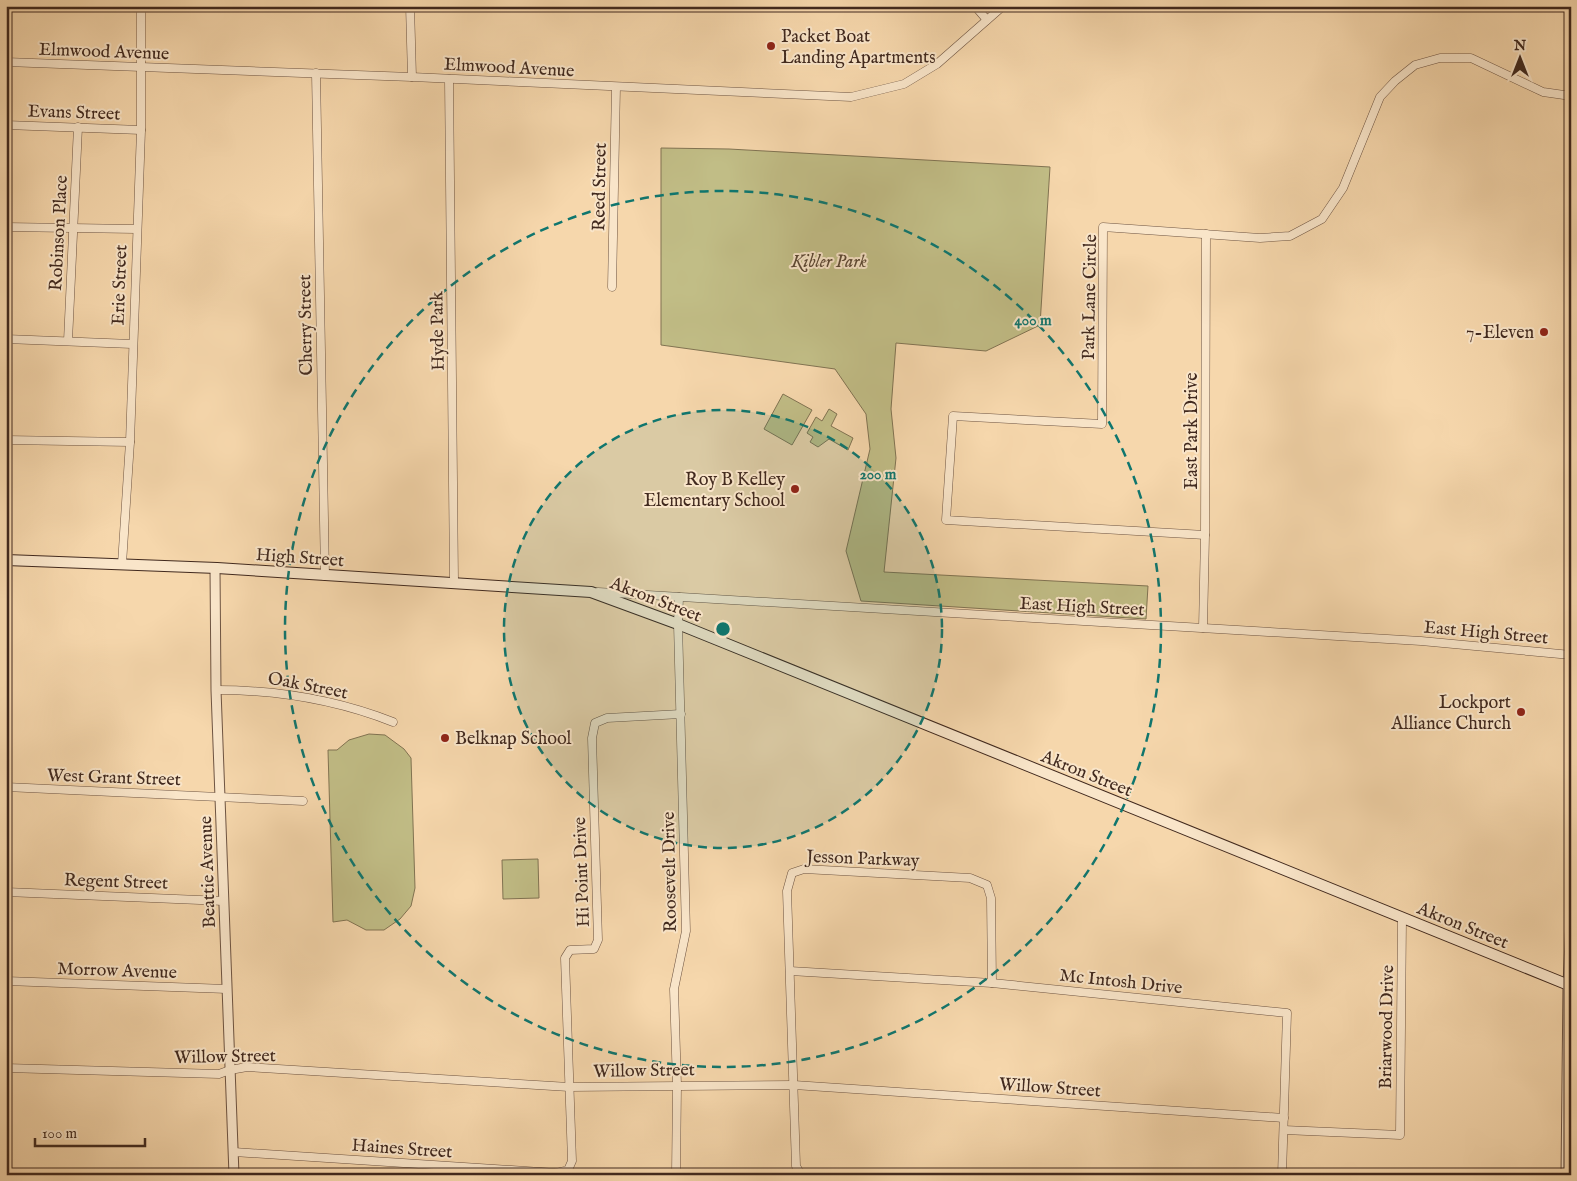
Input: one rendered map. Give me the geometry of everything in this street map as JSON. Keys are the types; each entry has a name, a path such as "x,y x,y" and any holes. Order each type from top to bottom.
{"main road":[{"name":"High Street","path":"6,560 215,568 591,592"},
{"name":"Akron Street","path":"591,592 678,624 1569,985"}],"street":[{"name":"Erie Street","path":"122,564 130,442 136,228 141,130 141,6"},
{"path":"410,6 412,77"},
{"path":"975,6 987,20"},
{"name":"Elmwood Avenue","path":"6,62 316,73 851,97 904,84 937,64 1003,6"},
{"name":"Park Lane Circle","path":"1205,536 946,520 952,416 1102,424 1103,227 1260,238 1290,236 1322,219 1343,188 1380,97 1395,80 1416,66 1440,58 1471,58 1543,92 1571,96"},
{"name":"Cherry Street","path":"316,73 325,576"},
{"name":"Hyde Park","path":"449,79 454,582"},
{"name":"Reed Street","path":"612,287 616,87"},
{"name":"Evans Street","path":"6,125 141,130"},
{"name":"Robinson Place","path":"68,341 78,127"},
{"path":"6,227 136,228"},
{"name":"East Park Drive","path":"1203,628 1206,234"},
{"path":"6,338 132,344"},
{"path":"6,440 130,442"},
{"name":"Beattie Avenue","path":"215,568 216,690 234,1175"},
{"name":"East High Street","path":"591,592 1421,641 1571,655"},
{"name":"Roosevelt Drive","path":"676,1175 677,1085 674,989 686,932 678,624 679,597"},
{"name":"Oak Street","path":"216,690 246,690 304,698 357,710 393,722"},
{"name":"Hi Point Drive","path":"568,1170 572,1160 565,958 570,950 594,949 598,940 592,738 595,723 607,718 681,714"},
{"name":"West Grant Street","path":"6,787 303,801"},
{"name":"Jesson Parkway","path":"800,1175 796,1166 787,890 792,873 804,869 970,878 987,885 991,898 992,983"},
{"name":"Regent Street","path":"6,892 224,901"},
{"name":"Briarwood Drive","path":"1284,1130 1400,1136 1402,918"},
{"path":"1566,1175 1571,919"},
{"name":"Mc Intosh Drive","path":"790,971 992,983 1287,1013 1282,1175"},
{"name":"Morrow Avenue","path":"6,981 227,989"},
{"name":"Willow Street","path":"6,1068 219,1074 247,1067 569,1086 794,1085 1284,1118"},
{"name":"Haines Street","path":"234,1152 556,1173 568,1170"}],"green space":[{"name":"Kibler Park","path":"661,148 729,149 1050,167 1040,325 986,351 896,343 891,409 896,458 884,572 1148,586 1146,619 861,601 846,551 870,449 866,414 835,369 661,345"},
{"path":"783,394 812,410 792,445 764,429"},
{"path":"829,409 837,414 831,426 853,438 848,450 829,439 818,447 810,442 813,437 807,433 816,417 822,421"},
{"path":"369,734 385,735 404,749 411,758 415,888 411,906 400,919 384,930 366,930 347,920 333,922 328,750 337,750 349,740"},
{"path":"538,859 539,898 503,899 502,860"}],"place":[{"name":"Packet Boat Landing Apartments","path":"771,46"},
{"name":"7-Eleven","path":"1544,332"},
{"name":"Roy B Kelley Elementary School","path":"795,489"},
{"name":"Lockport Alliance Church","path":"1521,712"},
{"name":"Belknap School","path":"445,738"}]}
